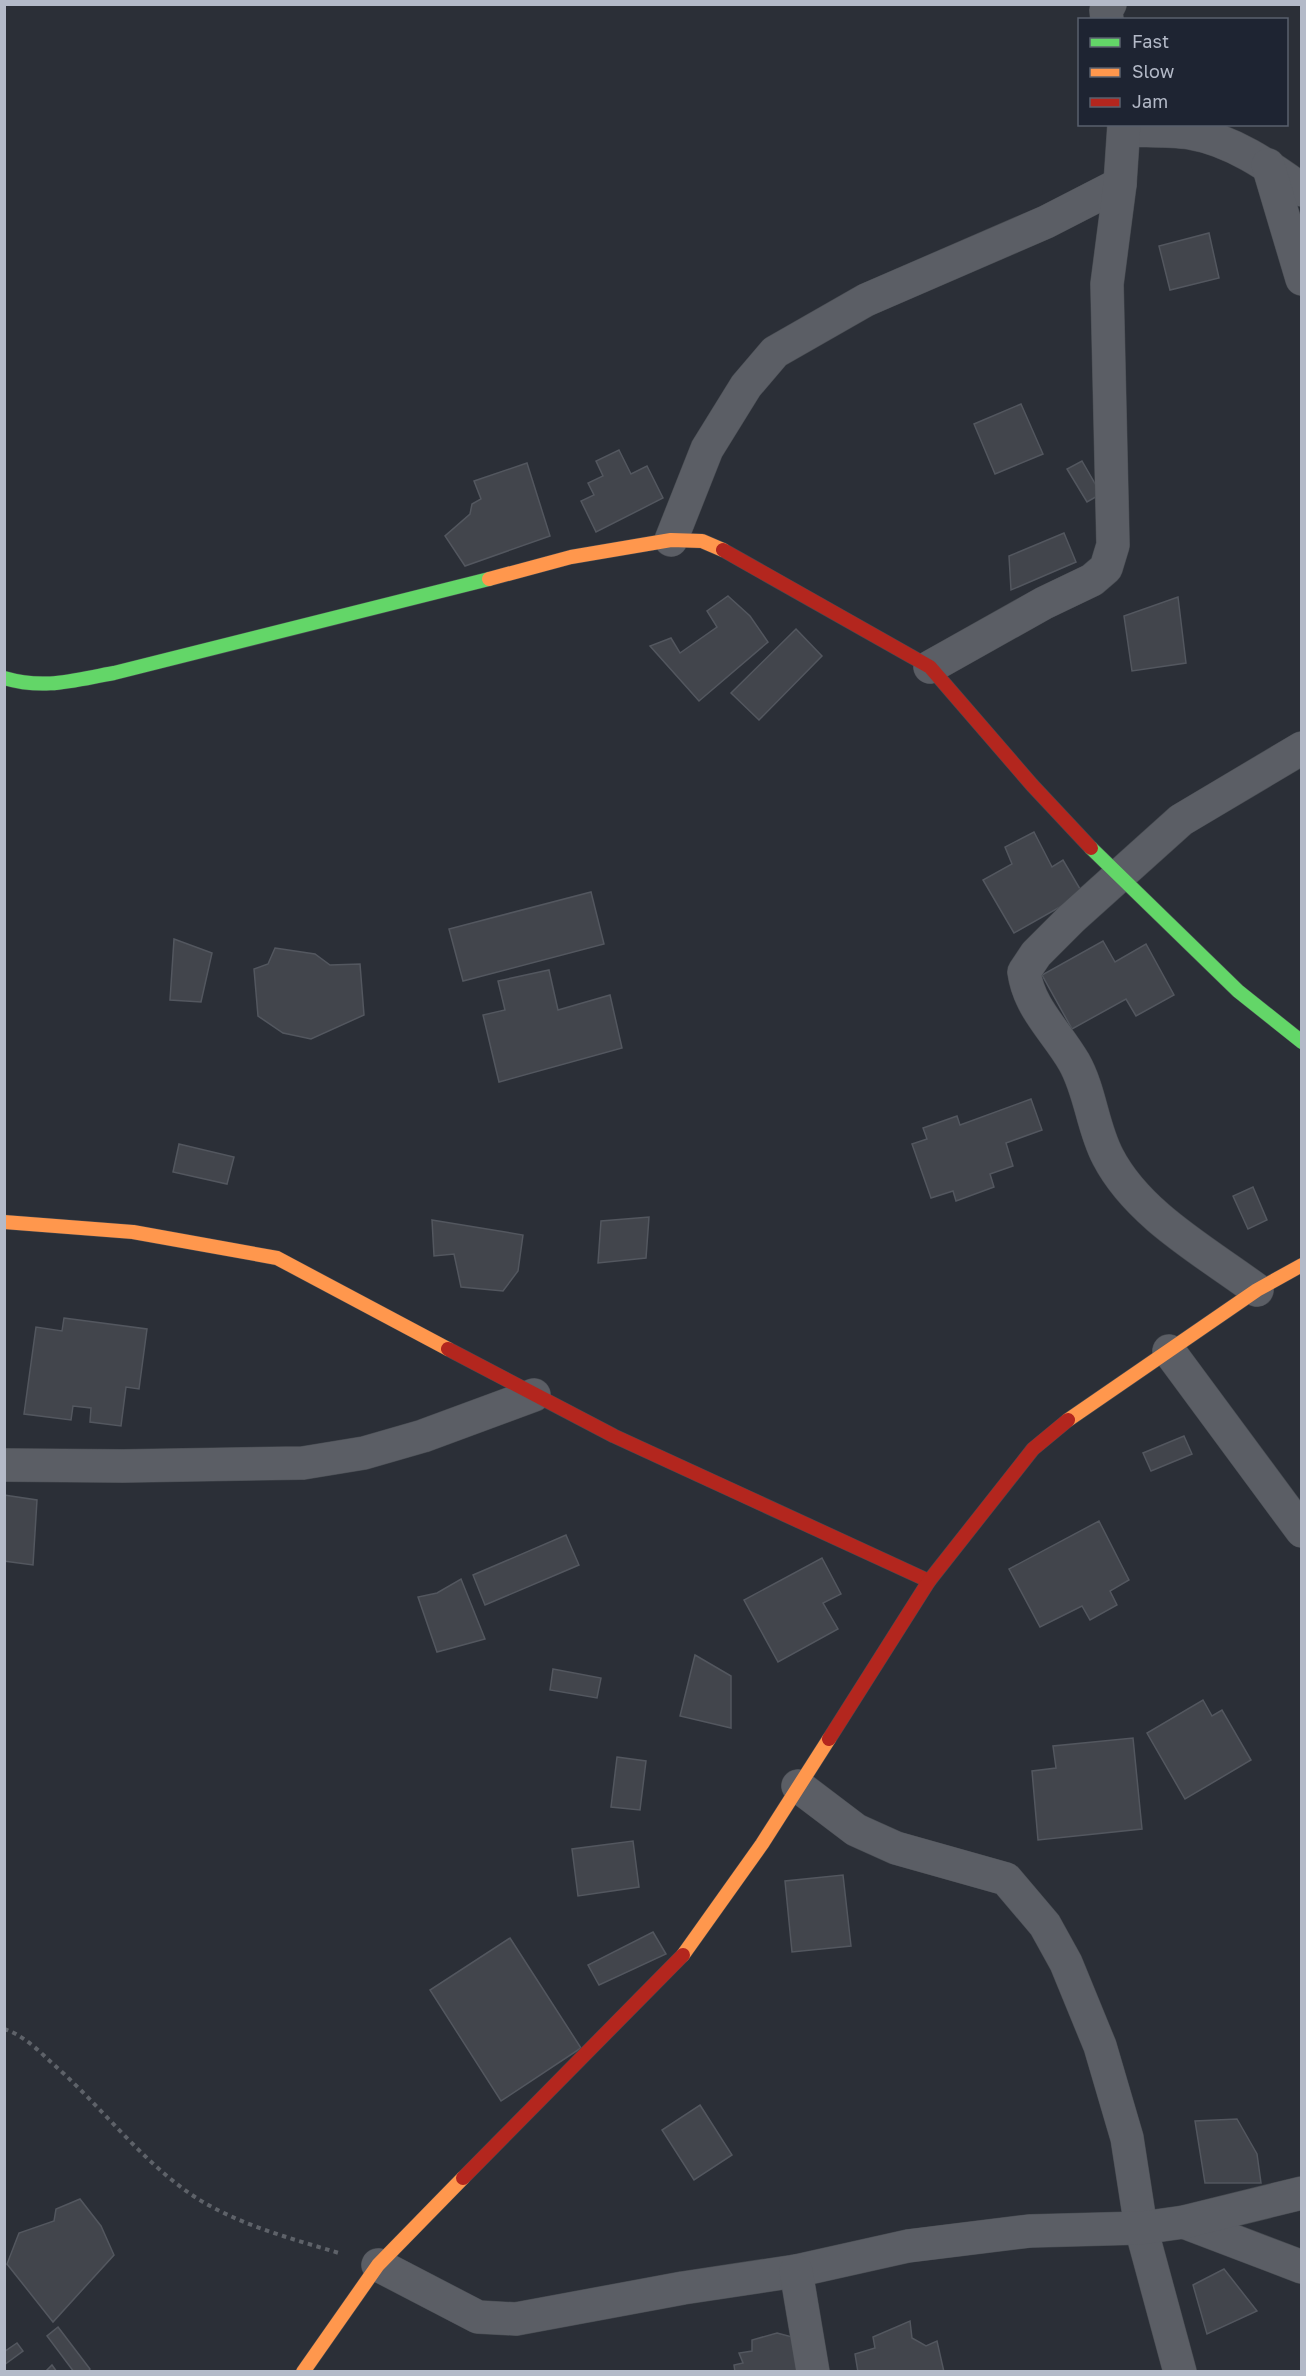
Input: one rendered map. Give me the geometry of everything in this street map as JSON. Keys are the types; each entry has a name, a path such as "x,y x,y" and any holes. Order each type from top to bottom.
{"street":[{"path":"1107,18 1106,10 1110,4"},
{"path":"930,667 1044,603 1092,580 1106,568 1113,545 1107,284 1125,128 1191,133 1231,146 1268,165 1302,190"},
{"path":"1268,165 1302,279"},
{"path":"671,540 707,448 746,386 775,352 866,300 1046,222 1120,184"},
{"path":"5,679 27,685 53,684 114,673 458,588 572,556 671,540 702,541 725,551 930,667 1032,785 1116,875 1238,991 1302,1042"},
{"path":"1257,1290 1161,1219 1128,1188 1108,1157 1094,1124 1084,1082 1074,1062 1027,991 1024,972 1036,954 1116,875 1181,820 1302,748"},
{"path":"4,1222 133,1232 277,1258 614,1436 929,1581"},
{"path":"303,2372 378,2265 682,1956 762,1844 929,1581 1033,1449 1084,1407 1257,1290 1302,1265"},
{"path":"1169,1351 1302,1531"},
{"path":"4,1465 303,1463 364,1453 423,1436 534,1395"},
{"path":"798,1786 856,1830 896,1848 1006,1879 1045,1925 1066,1962 1100,2046 1126,2138 1141,2228 1177,2358 1208,2372"},
{"path":"378,2265 478,2317 516,2319 683,2288 796,2271 908,2246 1030,2231 1141,2228 1185,2222 1302,2193"},
{"path":"1185,2222 1302,2267"},
{"path":"796,2271 813,2372"}],"path":[{"path":"4,2029 32,2045 88,2094 146,2156 188,2192 229,2216 378,2265"}],"building":[{"path":"1209,233 1219,278 1170,290 1159,246"},
{"path":"1021,404 1043,454 995,474 974,424"},
{"path":"619,450 631,474 647,466 663,498 596,532 581,501 594,495 588,483 603,476 596,461"},
{"path":"1082,461 1101,494 1087,502 1067,469"},
{"path":"527,463 550,536 465,566 445,536 470,514 472,504 481,499 474,481"},
{"path":"1064,533 1076,562 1011,590 1009,556"},
{"path":"728,596 750,616 768,642 699,701 650,646 671,638 680,653 717,627 707,611"},
{"path":"1178,597 1186,663 1132,671 1124,616"},
{"path":"796,629 822,656 759,720 731,693"},
{"path":"1034,832 1052,867 1063,860 1083,894 1014,933 983,880 1012,864 1005,847"},
{"path":"591,892 604,944 463,981 449,929"},
{"path":"174,939 212,953 201,1002 170,1000"},
{"path":"1103,941 1115,962 1146,944 1174,995 1136,1016 1126,999 1072,1029 1042,975"},
{"path":"275,948 315,954 330,965 360,964 364,1015 311,1039 283,1033 258,1016 254,969 268,964"},
{"path":"549,970 558,1010 610,995 622,1048 499,1082 483,1015 505,1010 498,981"},
{"path":"1031,1099 1042,1130 1006,1143 1013,1166 990,1174 994,1187 956,1201 953,1191 931,1198 912,1144 927,1139 923,1128 957,1116 960,1125"},
{"path":"179,1144 234,1157 227,1184 173,1172"},
{"path":"1253,1187 1267,1220 1248,1229 1233,1196"},
{"path":"649,1217 646,1258 598,1263 601,1221"},
{"path":"432,1220 523,1235 518,1271 503,1291 461,1287 454,1254 434,1256"},
{"path":"64,1318 147,1329 139,1389 126,1387 121,1426 90,1422 91,1408 73,1406 71,1420 24,1414 36,1327 62,1331"},
{"path":"1184,1436 1192,1454 1151,1471 1143,1453"},
{"path":"4,1495 37,1500 33,1565 4,1561"},
{"path":"1099,1521 1129,1580 1110,1591 1117,1605 1090,1620 1082,1606 1040,1627 1009,1569"},
{"path":"566,1535 579,1565 485,1605 473,1575"},
{"path":"822,1558 841,1594 823,1603 838,1629 778,1662 744,1600"},
{"path":"461,1579 485,1639 437,1652 418,1597 437,1593"},
{"path":"695,1655 731,1676 731,1728 680,1716"},
{"path":"553,1669 601,1678 597,1698 550,1690"},
{"path":"1203,1700 1212,1716 1222,1710 1251,1760 1185,1799 1147,1733"},
{"path":"1133,1738 1142,1829 1038,1840 1032,1771 1056,1768 1053,1746"},
{"path":"617,1757 646,1761 640,1810 611,1807"},
{"path":"633,1841 639,1887 578,1896 572,1849"},
{"path":"843,1875 851,1946 792,1952 785,1881"},
{"path":"653,1932 666,1954 599,1985 588,1965"},
{"path":"510,1938 581,2048 501,2101 430,1990"},
{"path":"700,2105 732,2155 694,2180 662,2130"},
{"path":"1237,2119 1257,2154 1261,2183 1205,2183 1195,2121"},
{"path":"80,2199 101,2226 114,2255 53,2322 7,2264 19,2233 54,2221 56,2209"},
{"path":"1224,2269 1257,2311 1207,2334 1193,2285"},
{"path":"910,2321 912,2338 926,2346 937,2341 944,2372 858,2372 855,2354 875,2348 873,2337"},
{"path":"58,2327 90,2369 88,2372 74,2372 47,2336"},
{"path":"777,2333 800,2339 809,2372 735,2372 734,2365 743,2363 739,2353 752,2351 752,2340"},
{"path":"17,2343 23,2351 4,2365 4,2352"},
{"path":"52,2365 57,2372 45,2372"}],"traffic: fast":[{"path":"4,678 19,682 46,684 114,673 489,579"},
{"path":"1091,848 1238,991 1302,1042"}],"traffic: slow":[{"path":"489,579 571,557 671,540 702,541 723,550"},
{"path":"4,1222 133,1232 277,1258 448,1349"},
{"path":"1068,1420 1257,1290 1302,1265"},
{"path":"683,1955 762,1844 829,1739"},
{"path":"303,2372 378,2265 463,2178"}],"traffic: jam":[{"path":"723,550 930,667 1032,785 1091,848"},
{"path":"448,1349 614,1436 929,1581"},
{"path":"829,1739 929,1581 1033,1449 1068,1420"},
{"path":"463,2178 683,1955"}]}
